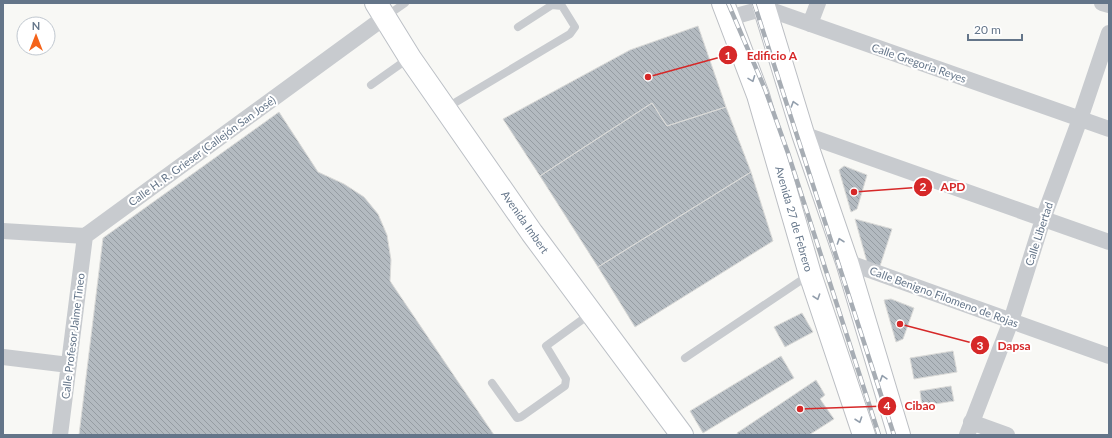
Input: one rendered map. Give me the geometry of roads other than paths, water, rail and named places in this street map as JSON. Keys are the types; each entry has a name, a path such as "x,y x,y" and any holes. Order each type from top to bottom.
{"main road":[{"path":"764,6 803,134 847,262 900,433"},
{"name":"Avenida Imbert","path":"380,10 410,58 445,109 590,314 682,435"},
{"name":"Avenida 27 de Febrero","path":"726,10 758,95 810,274 864,435"}],"street":[{"path":"810,24 818,3"},
{"path":"1102,3 1109,6"},
{"path":"726,10 764,6"},
{"name":"Calle Gregoria Reyes","path":"764,6 810,24 1109,129"},
{"name":"Calle H. R. Grieser (Callejón San José)","path":"85,236 380,10"},
{"name":"Calle Libertad","path":"969,429 1011,321 1043,219 1080,119 1109,33"},
{"path":"803,134 1109,242"},
{"path":"3,231 85,236"},
{"name":"Calle Profesor Jaime Tineo","path":"60,435 85,236"},
{"name":"Calle Benigno Filomeno de Rojas","path":"847,262 1109,356"},
{"path":"3,357 69,365"},
{"path":"969,429 1007,435"}],"lane":[{"path":"380,10 406,3"},
{"path":"445,109 570,34 575,27 562,6 552,5 518,26"},
{"path":"371,85 410,58"},
{"path":"685,358 810,274"},
{"path":"492,383 517,418 521,417 565,386 566,379 546,346 590,314"}],"railway":[{"path":"728,3 765,89 788,153 879,435"},
{"path":"754,3 894,435"}],"place":[{"name":"Edificio A","path":"648,77"},
{"name":"APD","path":"854,192"},
{"name":"Dapsa","path":"900,324"},
{"name":"Cibao","path":"800,409"}]}
